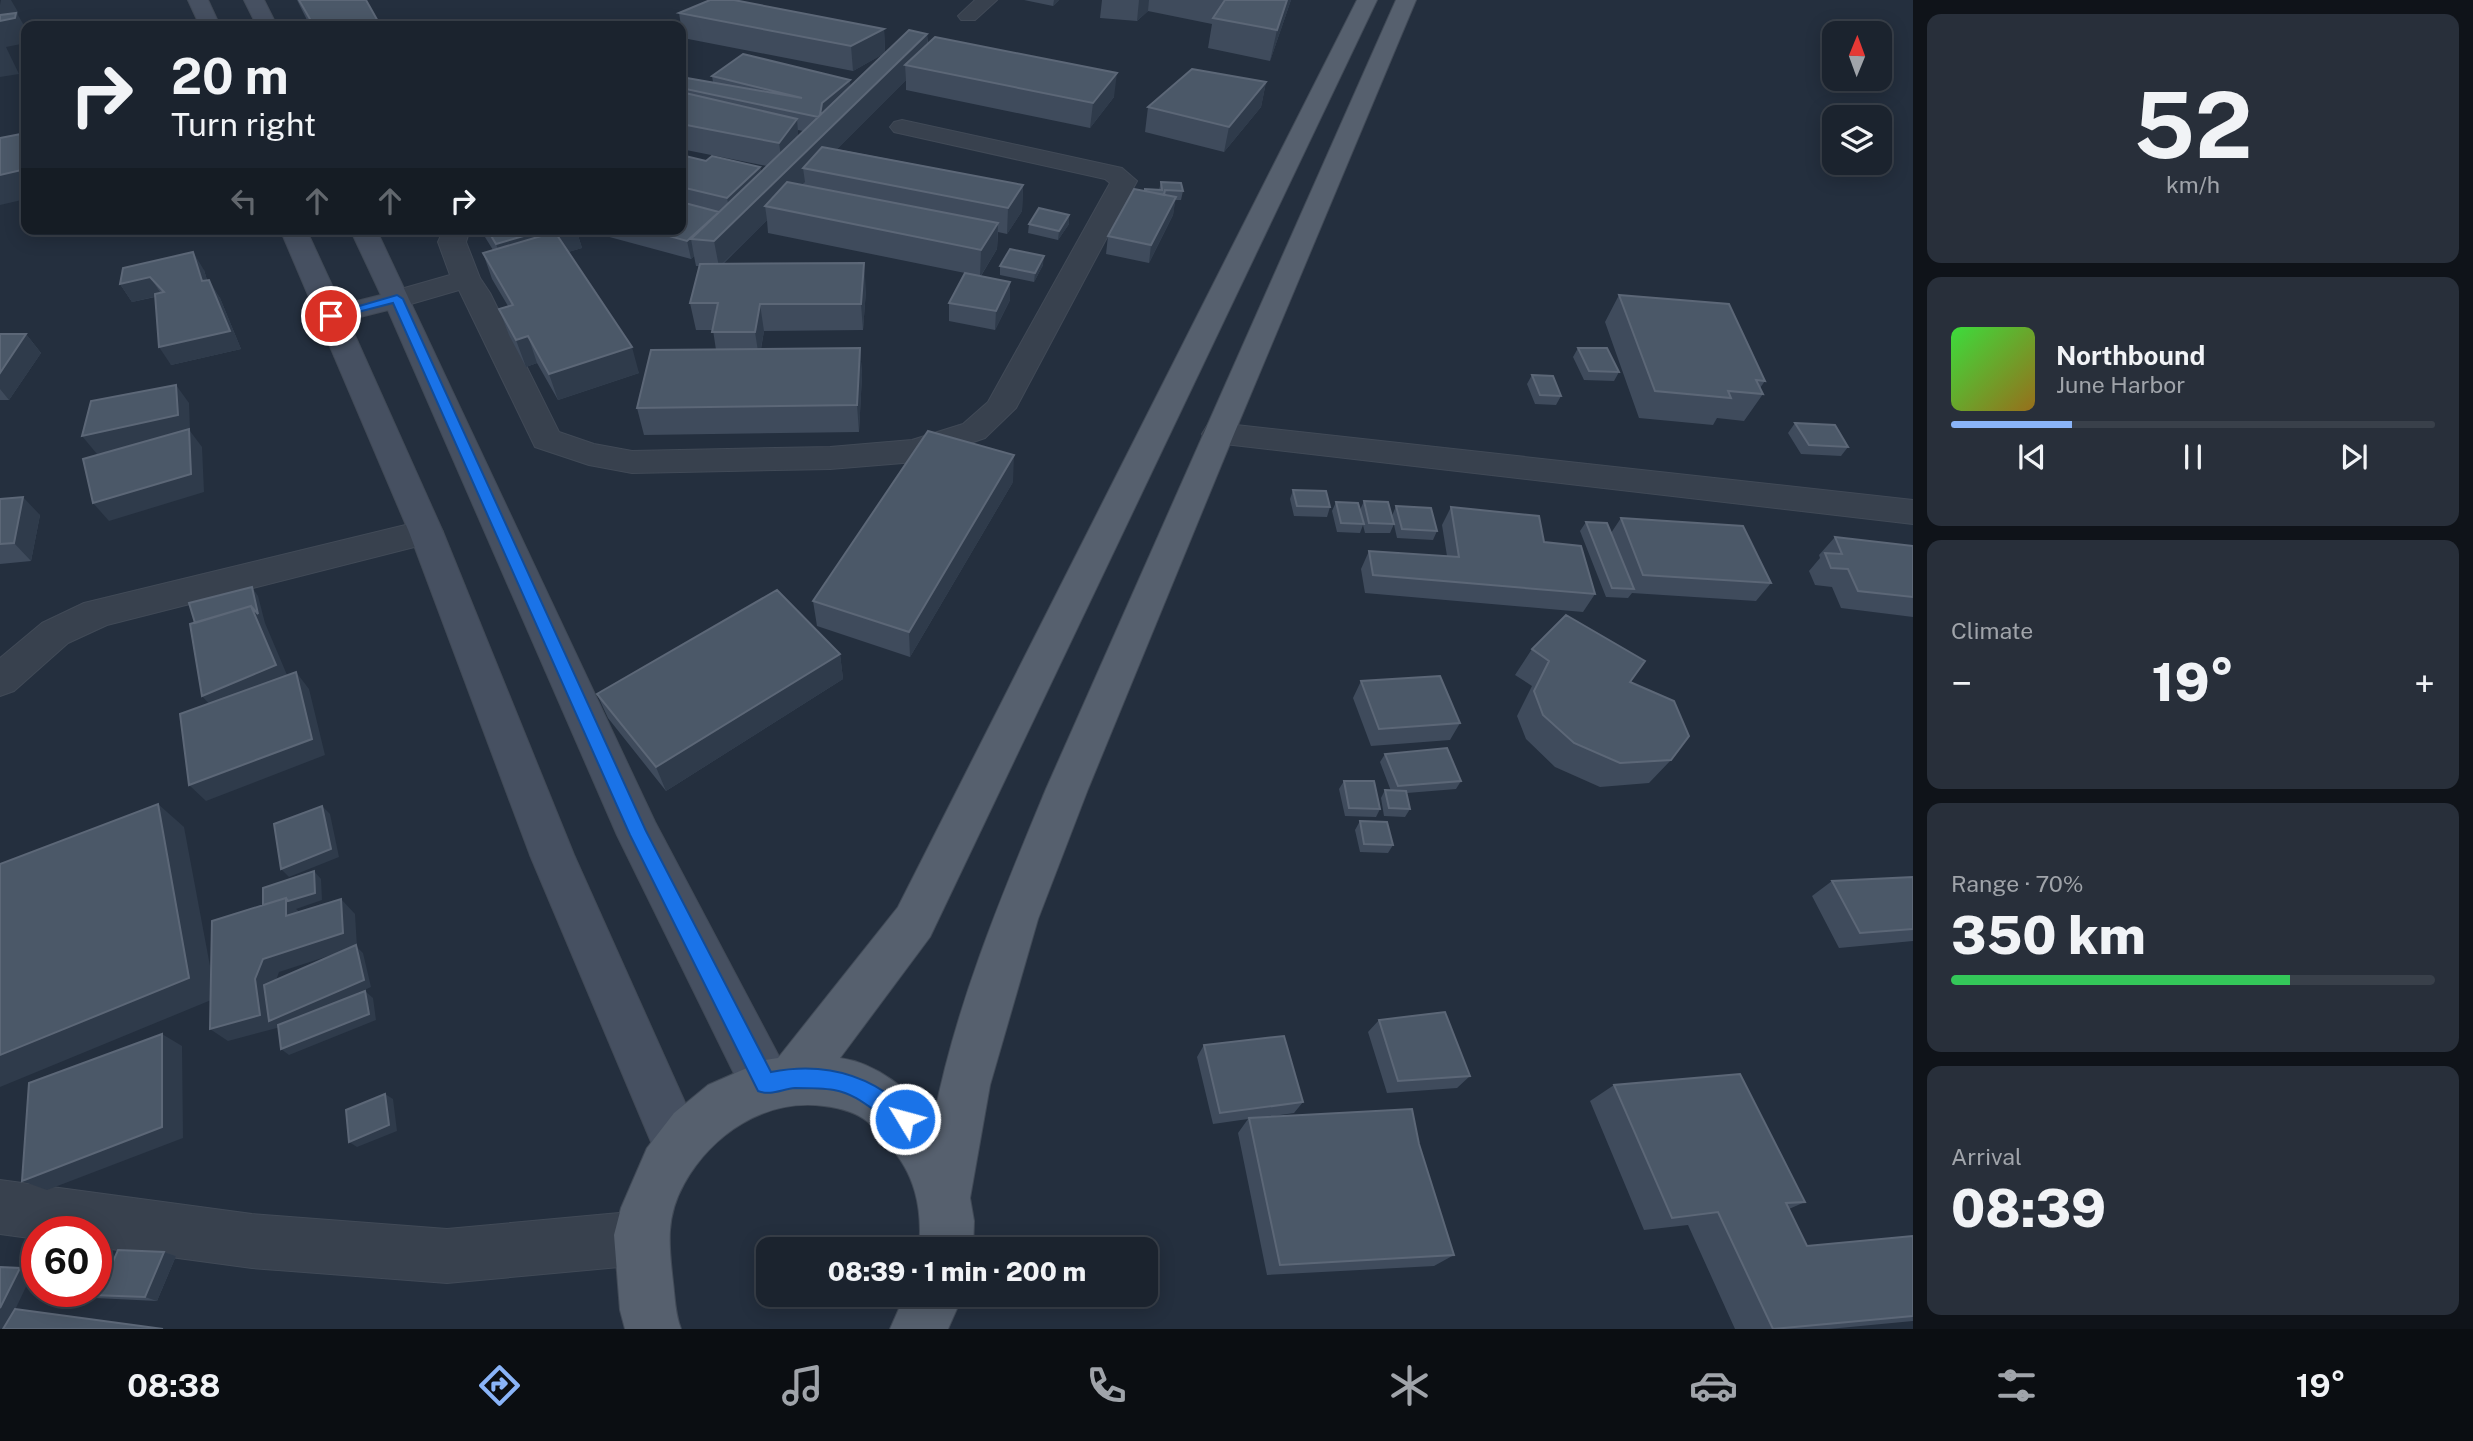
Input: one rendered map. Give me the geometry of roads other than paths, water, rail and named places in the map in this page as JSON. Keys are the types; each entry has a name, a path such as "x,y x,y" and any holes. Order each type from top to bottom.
{"main road":[{"path":"780,1081 914,922 1367,0"},
{"path":"946,1237 944,1197 965,1085 1015,919 1067,789 1218,434 1406,0"},
{"path":"651,1328 641,1238 653,1188 678,1144 719,1106 780,1081 835,1080 873,1095 905,1119 929,1155 944,1197"},
{"path":"918,1329 929,1307"}],"street":[{"path":"198,0 208,21"},
{"path":"254,0 264,21"},
{"path":"968,16 988,0"},
{"path":"455,235 452,242 466,279 476,293 546,439 589,454 632,462 830,458 915,451 974,431 1000,408 1124,181 1113,173 902,127"},
{"path":"296,235 426,532 552,855 678,1144"},
{"path":"366,235 639,835 780,1081"},
{"path":"331,316 466,279"},
{"path":"1218,434 1913,512"},
{"path":"0,680 55,633 97,613 426,532"},
{"path":"0,1207 253,1241 447,1256 641,1238"}]}
